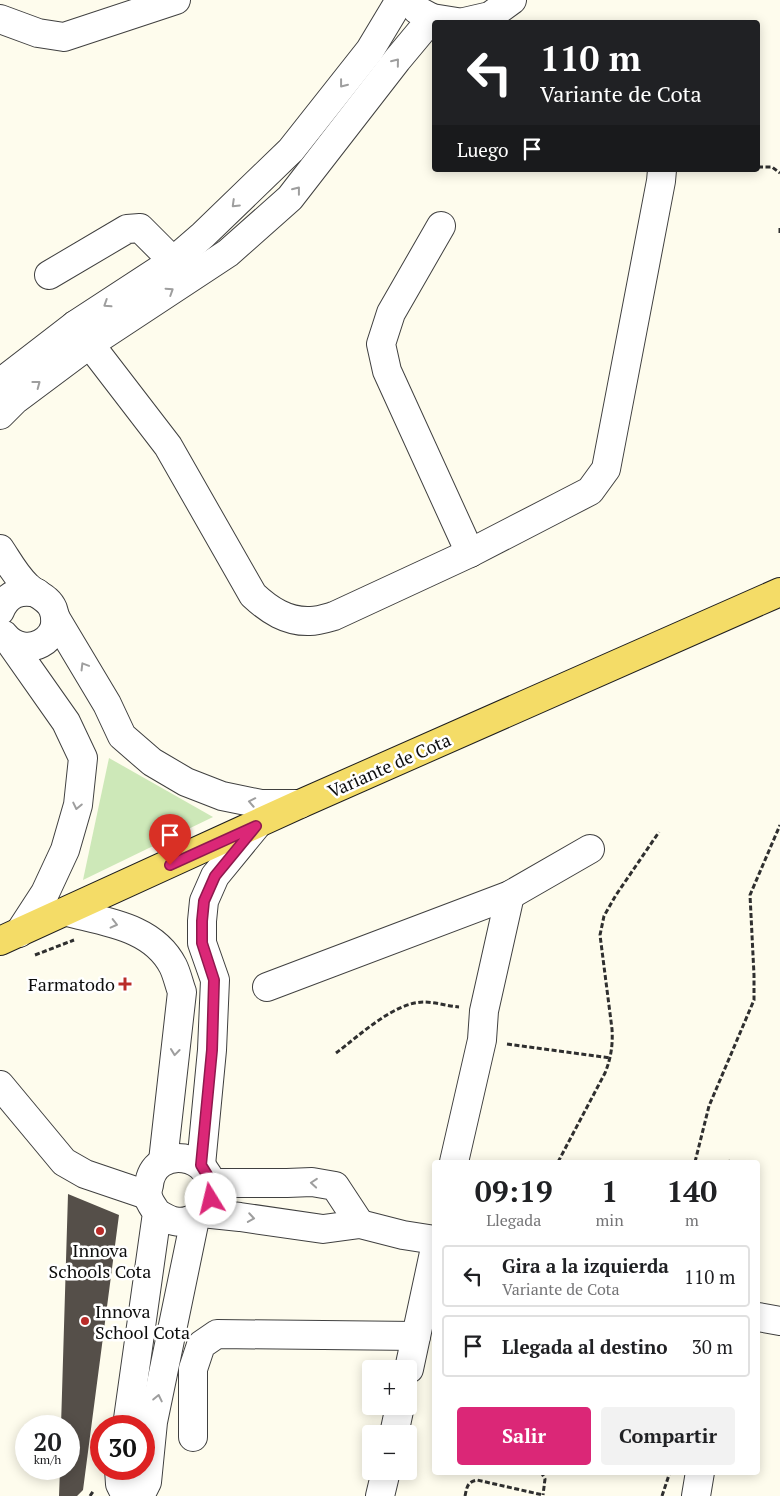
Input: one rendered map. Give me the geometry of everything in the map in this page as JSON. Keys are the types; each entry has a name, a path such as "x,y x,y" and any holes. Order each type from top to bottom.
{"main road":[{"name":"Variante de Cota","path":"9,937 256,826 300,804 780,592"}],"street":[{"path":"0,19 38,33 64,37 176,0"},
{"path":"0,415 82,335 203,235 291,150 370,50 400,0"},
{"path":"404,0 416,10 444,20"},
{"path":"473,20 490,16 512,0"},
{"path":"0,383 228,253 290,198 397,60 432,30"},
{"path":"82,335 168,446 253,595 267,608 285,617 310,621 334,616 470,553 590,491 606,469 662,172"},
{"path":"440,226 391,313 381,344 387,371 470,553"},
{"path":"49,275 127,229 140,228 173,261"},
{"path":"0,548 27,586 46,598 52,607 55,617 107,704 122,736 152,762 186,782 222,796 261,804 300,804"},
{"path":"9,937 45,893 65,850 78,805 84,758 66,722 2,627 3,603 10,596 18,592 28,591 37,593"},
{"path":"2,627 17,646 26,648 44,642 54,627 55,617"},
{"path":"84,758 122,736"},
{"path":"140,1496 148,1482 153,1422 199,1216 211,1199 206,1174 214,980 202,943 204,901 215,876 256,826"},
{"path":"267,987 510,895 590,849"},
{"path":"454,1160 482,1040 484,1011 510,895"},
{"path":"67,912 130,928 158,946 173,967 182,992 154,1186 128,1415"},
{"path":"0,1085 64,1162 85,1174 134,1170 154,1186 175,1222 199,1216 240,1217 323,1229 360,1224 403,1235 432,1240"},
{"path":"154,1186 183,1157 206,1174 287,1184 312,1182 335,1186 360,1224"},
{"path":"411,1360 432,1262"},
{"path":"760,1317 780,1321"},
{"path":"193,1437 193,1369 201,1345 217,1334 416,1336"},
{"path":"696,1496 700,1475"},
{"path":"120,1480 126,1496"},
{"path":"380,1496 384,1480"}],"path":[{"path":"760,166 772,167 780,173"},
{"path":"780,228 780,233"},
{"path":"696,1160 709,1106 754,1000 750,895 780,825"},
{"path":"559,1160 611,1058 612,1029 600,936 604,916 659,832"},
{"path":"26,959 80,938"},
{"path":"336,1053 390,1013 405,1006 422,1002 484,1011"},
{"path":"482,1040 611,1058"},
{"path":"465,1496 467,1485 471,1481 477,1480 543,1496 545,1479 543,1475"},
{"path":"662,1496 669,1475"}],"green space":[{"path":"109,758 213,817 83,880"}],"building":[{"name":"Innova School Cota","path":"68,1194 119,1215 93,1415 90,1415 90,1437 83,1490 77,1496 59,1496 60,1480 80,1480 80,1415 61,1415"}],"place":[{"name":"Farmatodo","path":"125,984"},
{"name":"Innova Schools Cota","path":"100,1231"},
{"name":"Innova School Cota","path":"85,1321"}],"route":[{"path":"170,865 256,826 215,876 204,901 202,943 214,980 212,1050 201,1165 212,1183 211,1199"}]}
